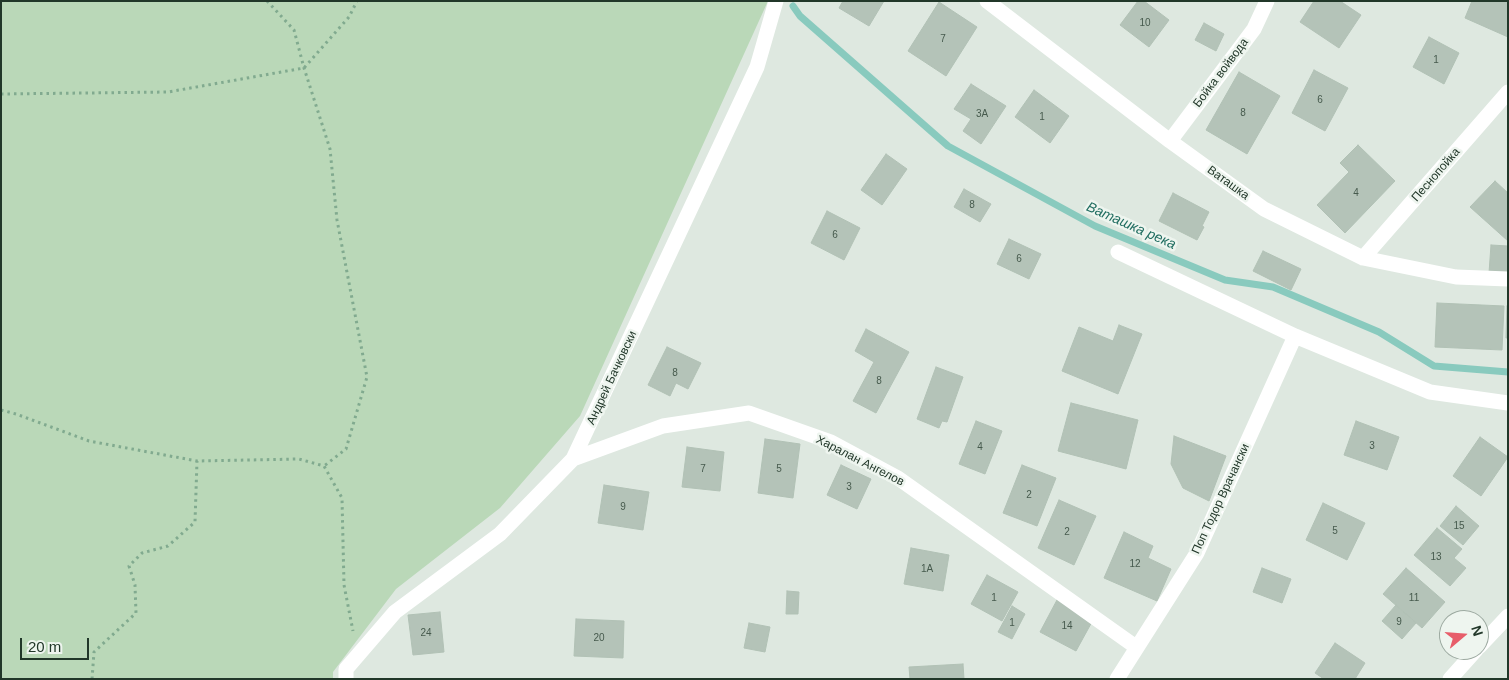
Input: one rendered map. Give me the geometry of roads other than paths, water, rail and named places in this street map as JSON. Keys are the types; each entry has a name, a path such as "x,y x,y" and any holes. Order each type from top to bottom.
{"street":[{"name":"Андрей Бачковски","path":"346,679 346,669 395,612 500,534 574,459 757,67 776,1"},
{"name":"Ваташка","path":"986,1 1170,141 1264,209 1363,258 1456,277 1508,279"},
{"name":"Бойка войвода","path":"1170,141 1254,30 1267,1"},
{"name":"Песнопойка","path":"1363,258 1508,92"},
{"path":"1118,252 1295,336 1430,392 1508,403"},
{"name":"Поп Тодор Врачански","path":"1117,679 1197,553 1295,336"},
{"name":"Харалан Ангелов","path":"574,459 663,426 749,413 831,442 898,478 1136,647"},
{"path":"1489,636 1508,616"},
{"path":"1450,679 1467,660"}],"waterway":[{"name":"Ваташка река","path":"793,6 800,16 948,146 1095,226 1225,280 1273,287 1379,332 1434,366 1508,372"}]}
